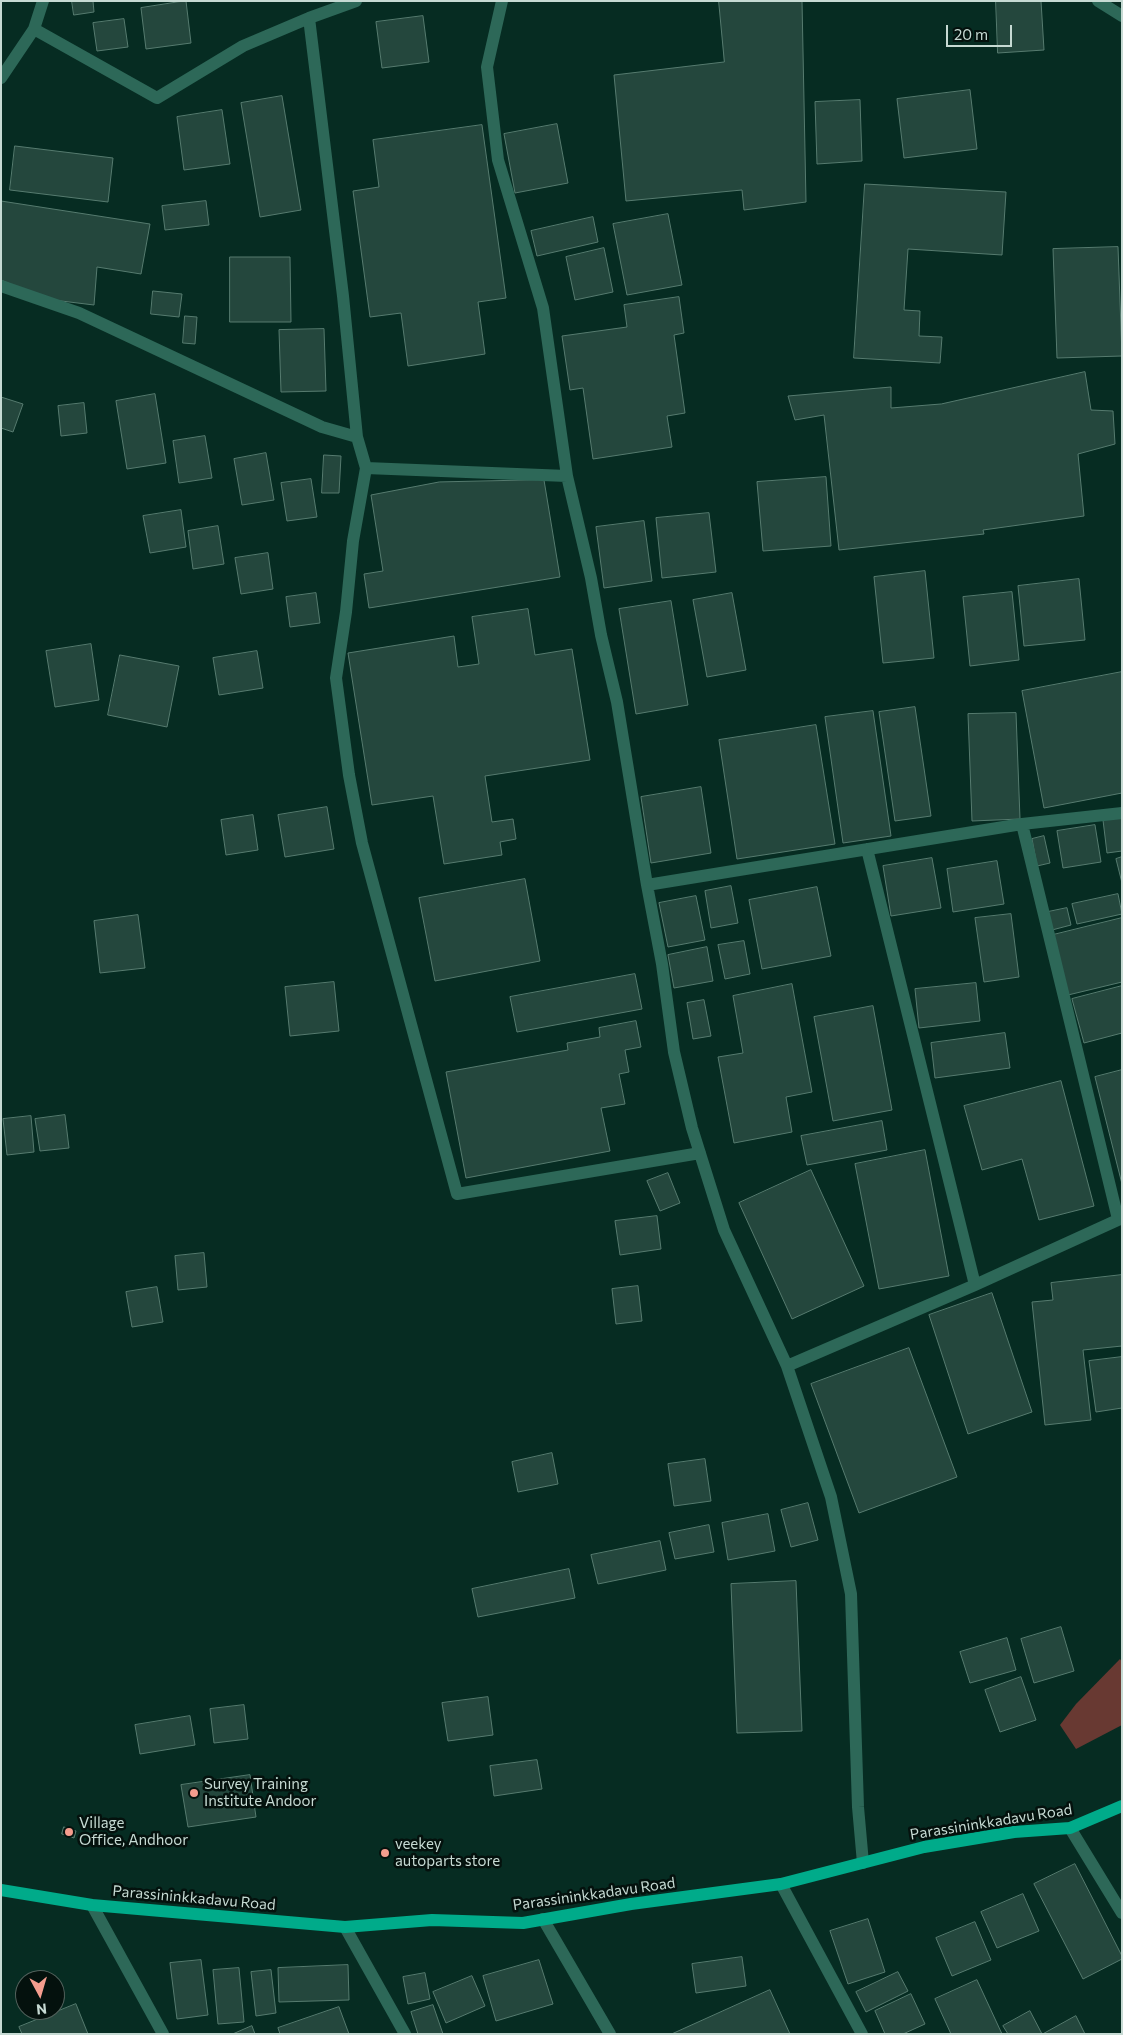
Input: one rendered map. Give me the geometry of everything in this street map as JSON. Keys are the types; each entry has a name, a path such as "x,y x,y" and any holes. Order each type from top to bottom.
{"main road":[{"name":"Parassininkkadavu Road","path":"1,1890 92,1905 345,1927 432,1920 523,1923 631,1904 781,1884 924,1847 1014,1832 1070,1828 1122,1806"}],"street":[{"path":"1,78 34,29 43,1"},
{"path":"34,29 157,98 243,46 309,18 356,1"},
{"path":"502,1 486,67 498,160 543,308 567,476 591,578 601,635 618,702 647,885 662,964 674,1052 692,1128 724,1230 787,1366 831,1497 851,1594 858,1806 863,1863"},
{"path":"1098,1 1122,16"},
{"path":"309,18 343,296 357,438 366,468 353,542 346,612 336,678 362,843 457,1194 700,1153"},
{"path":"1,286 79,313 322,427 357,438"},
{"path":"366,468 567,476"},
{"path":"647,885 1022,824 1122,813"},
{"path":"787,1366 975,1285 1120,1219 1022,824"},
{"path":"867,849 975,1285"},
{"path":"1070,1828 1122,1912"},
{"path":"781,1884 862,2034"},
{"path":"92,1905 163,2034"},
{"path":"543,1919 610,2034"},
{"path":"345,1927 405,2034"}],"shaded area":[{"path":"1120,1659 1122,1662 1122,1725 1076,1749 1060,1725 1076,1704"}],"building":[{"path":"72,1 93,1 94,12 74,15"},
{"path":"186,1 191,43 146,49 141,8"},
{"path":"719,1 802,1 806,202 744,210 742,190 626,201 614,75 724,62"},
{"path":"996,1 1041,1 1044,50 998,53"},
{"path":"423,16 429,62 382,68 376,22"},
{"path":"124,19 128,47 97,51 93,23"},
{"path":"970,90 977,149 904,158 897,99"},
{"path":"282,96 301,210 260,217 241,103"},
{"path":"860,100 862,161 817,164 815,102"},
{"path":"222,110 230,164 184,170 177,117"},
{"path":"557,124 568,183 515,193 504,134"},
{"path":"482,125 506,298 478,302 485,354 408,366 401,313 370,317 353,191 379,187 373,140"},
{"path":"15,146 113,158 108,202 10,190"},
{"path":"865,184 1006,192 1002,255 908,249 904,310 920,311 919,336 942,337 940,363 854,358"},
{"path":"1,201 150,224 141,274 97,267 94,305 45,299 1,280"},
{"path":"206,201 209,225 165,230 162,206"},
{"path":"668,214 682,285 627,295 613,224"},
{"path":"593,217 598,242 537,256 531,231"},
{"path":"1118,247 1122,356 1057,358 1053,249"},
{"path":"604,248 613,292 575,300 566,257"},
{"path":"230,257 290,257 291,322 230,322"},
{"path":"153,291 182,294 179,317 151,314"},
{"path":"679,297 684,333 674,335 685,413 667,416 672,447 593,459 583,388 570,390 562,336 627,327 624,305"},
{"path":"185,316 197,317 195,344 183,343"},
{"path":"324,329 326,391 281,392 279,330"},
{"path":"1085,372 1091,410 1113,411 1115,444 1078,454 1084,516 983,530 984,534 839,550 824,415 795,420 788,396 891,387 891,408 941,404"},
{"path":"155,394 166,463 127,469 116,401"},
{"path":"1,397 23,404 13,432 1,428"},
{"path":"84,403 87,433 61,436 58,406"},
{"path":"205,436 212,478 179,483 173,441"},
{"path":"266,453 274,500 242,505 234,459"},
{"path":"324,455 341,456 339,493 322,493"},
{"path":"826,477 831,546 763,551 757,482"},
{"path":"311,479 317,517 287,521 281,483"},
{"path":"544,480 560,577 369,608 364,574 383,571 371,495 439,482"},
{"path":"181,510 186,547 150,553 143,516"},
{"path":"709,513 716,572 662,578 656,518"},
{"path":"644,521 652,581 604,588 596,527"},
{"path":"218,526 224,564 193,569 188,531"},
{"path":"268,553 273,589 241,594 235,558"},
{"path":"925,571 934,658 883,663 874,577"},
{"path":"1079,579 1085,640 1024,646 1018,586"},
{"path":"1012,592 1019,660 970,666 963,597"},
{"path":"316,593 320,623 290,627 286,597"},
{"path":"732,593 746,670 707,677 693,600"},
{"path":"671,601 688,705 636,714 619,609"},
{"path":"528,609 535,655 572,649 590,760 485,776 492,822 513,819 516,839 500,842 502,855 444,864 433,796 372,805 348,653 454,636 458,667 479,664 472,617"},
{"path":"91,644 99,700 55,707 46,651"},
{"path":"257,651 263,688 219,695 213,658"},
{"path":"120,655 179,666 167,727 108,715"},
{"path":"1122,672 1122,793 1044,808 1022,691"},
{"path":"915,707 931,816 895,821 879,712"},
{"path":"873,711 891,836 843,843 825,717"},
{"path":"1016,713 1020,819 972,821 968,714"},
{"path":"816,725 835,844 737,859 719,740"},
{"path":"701,787 711,853 651,863 641,797"},
{"path":"327,807 334,849 285,857 278,815"},
{"path":"253,815 258,850 226,855 221,820"},
{"path":"1122,818 1122,851 1107,853 1103,820"},
{"path":"1095,825 1101,862 1063,868 1057,831"},
{"path":"1044,836 1050,863 1037,866 1032,839"},
{"path":"1122,857 1122,883 1116,859"},
{"path":"932,858 941,908 891,916 883,866"},
{"path":"997,861 1004,904 953,912 947,869"},
{"path":"525,879 540,961 435,981 419,898"},
{"path":"731,886 738,923 711,928 705,891"},
{"path":"817,887 831,956 762,969 749,900"},
{"path":"1118,894 1122,914 1077,924 1072,904"},
{"path":"696,896 705,940 668,947 659,903"},
{"path":"1067,908 1071,925 1052,930 1048,912"},
{"path":"1011,914 1019,977 984,982 975,918"},
{"path":"138,915 145,968 100,973 94,921"},
{"path":"1122,918 1122,982 1068,995 1053,935"},
{"path":"744,941 750,974 725,979 718,945"},
{"path":"707,947 713,981 674,988 668,955"},
{"path":"635,974 642,1009 517,1032 510,997"},
{"path":"334,982 339,1031 290,1036 285,987"},
{"path":"976,983 980,1021 919,1028 915,989"},
{"path":"792,984 812,1092 786,1097 792,1132 734,1143 718,1057 743,1053 733,996"},
{"path":"1122,986 1122,1033 1084,1043 1072,999"},
{"path":"704,1000 711,1036 693,1039 687,1003"},
{"path":"873,1006 892,1110 833,1121 814,1017"},
{"path":"636,1021 641,1047 625,1050 629,1072 619,1074 625,1104 601,1108 610,1151 466,1178 446,1072 568,1050 567,1043 600,1037 599,1028"},
{"path":"1005,1033 1010,1068 935,1078 931,1043"},
{"path":"1122,1070 1122,1184 1095,1077"},
{"path":"1061,1081 1094,1206 1039,1220 1022,1159 982,1170 964,1106"},
{"path":"65,1115 69,1148 40,1151 35,1119"},
{"path":"31,1116 34,1152 7,1155 3,1119"},
{"path":"882,1121 887,1150 807,1165 801,1136"},
{"path":"925,1150 949,1276 879,1289 855,1164"},
{"path":"811,1170 864,1286 792,1319 739,1203"},
{"path":"668,1173 680,1203 660,1211 647,1181"},
{"path":"657,1216 661,1249 620,1255 615,1221"},
{"path":"204,1253 207,1287 178,1290 175,1256"},
{"path":"1122,1275 1122,1346 1083,1350 1091,1420 1045,1425 1032,1302 1053,1300 1051,1283"},
{"path":"638,1286 642,1321 616,1324 612,1289"},
{"path":"157,1287 163,1322 132,1327 126,1292"},
{"path":"992,1293 1032,1412 968,1434 929,1315"},
{"path":"909,1348 957,1477 859,1513 811,1384"},
{"path":"1122,1357 1122,1408 1096,1412 1089,1361"},
{"path":"552,1453 558,1484 518,1492 512,1462"},
{"path":"705,1459 711,1501 674,1506 668,1464"},
{"path":"808,1503 818,1540 791,1547 781,1510"},
{"path":"768,1514 775,1551 728,1560 722,1523"},
{"path":"709,1525 714,1552 675,1559 669,1533"},
{"path":"660,1541 666,1570 598,1584 591,1555"},
{"path":"569,1569 575,1598 478,1617 472,1589"},
{"path":"796,1581 802,1731 737,1733 731,1584"},
{"path":"1061,1627 1074,1671 1034,1683 1021,1639"},
{"path":"1007,1638 1016,1670 970,1683 960,1652"},
{"path":"1021,1677 1036,1720 1000,1732 985,1690"},
{"path":"488,1697 493,1735 448,1741 442,1703"},
{"path":"244,1705 248,1739 214,1743 210,1709"},
{"path":"190,1716 195,1745 140,1754 135,1725"},
{"path":"537,1760 542,1789 494,1796 490,1766"},
{"path":"250,1775 256,1817 188,1827 181,1785"},
{"name":"Village Office, Andhoor","path":"64,1827 76,1831 74,1838 62,1834"},
{"path":"1075,1864 1122,1956 1122,1959 1083,1979 1034,1884"},
{"path":"1023,1894 1039,1931 997,1948 981,1912"},
{"path":"868,1919 885,1972 848,1984 830,1931"},
{"path":"975,1922 991,1960 952,1976 936,1938"},
{"path":"742,1957 746,1986 696,1993 692,1964"},
{"path":"201,1960 208,2015 177,2019 170,1963"},
{"path":"539,1960 553,2004 496,2021 483,1976"},
{"path":"348,1965 349,2000 279,2002 278,1968"},
{"path":"239,1968 244,2022 218,2024 213,1970"},
{"path":"271,1970 276,2013 256,2016 251,1972"},
{"path":"898,1972 908,1991 866,2012 856,1992"},
{"path":"425,1973 430,1999 408,2004 403,1977"},
{"path":"472,1976 485,2006 446,2023 433,1992"},
{"path":"977,1980 1002,2034 951,2034 935,1999"},
{"path":"770,1990 790,2034 672,2034"},
{"path":"911,1994 925,2024 903,2034 885,2034 875,2011"},
{"path":"76,2004 88,2034 22,2034 19,2027 36,2020 65,2020 65,2008"},
{"path":"433,2005 443,2034 418,2034 411,2012"},
{"path":"339,2007 349,2034 280,2034 278,2028"},
{"path":"1030,2011 1042,2034 1008,2034 1003,2026"},
{"path":"1076,2016 1085,2034 1043,2034"},
{"path":"252,2026 255,2034 233,2034"}],"place":[{"name":"Survey Training Institute Andoor","path":"194,1793"},
{"name":"Village Office, Andhoor","path":"69,1832"},
{"name":"veekey autoparts store","path":"385,1853"}]}
